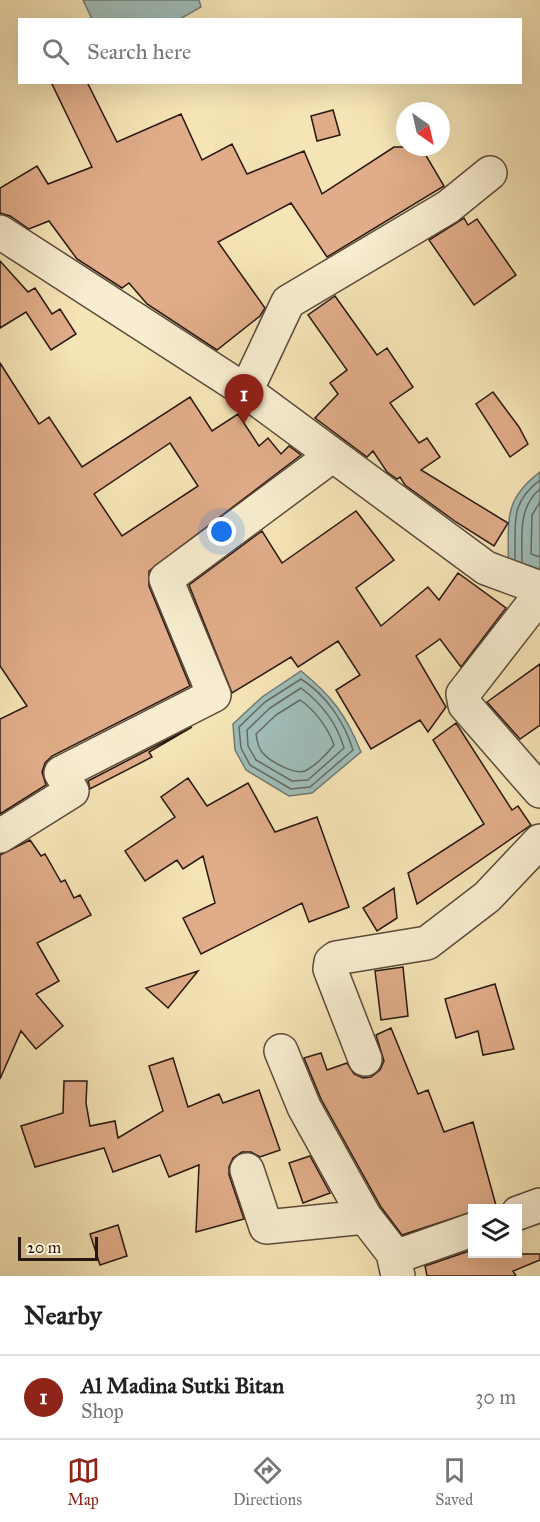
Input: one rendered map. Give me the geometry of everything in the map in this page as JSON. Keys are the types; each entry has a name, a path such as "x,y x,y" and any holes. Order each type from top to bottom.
{"street":[{"path":"246,391 288,302 448,207 490,173"},
{"path":"0,232 246,391 486,568 540,588"},
{"path":"0,836 72,791 61,773 214,695 166,579 333,455"},
{"path":"540,595 463,694 465,705 540,791"},
{"path":"365,1059 330,969 331,962 336,958 427,943 487,897 540,842"},
{"path":"281,1051 304,1107 365,1217 397,1267 468,1232"},
{"path":"247,1170 266,1227 365,1217"},
{"path":"522,1212 540,1205"}],"water":[{"path":"83,0 199,0 201,7 182,18 92,18"},
{"path":"540,472 540,579 508,570 508,527 513,504 518,494"},
{"path":"301,671 337,707 350,727 361,752 312,793 289,796 246,770 235,750 233,724 262,697"}],"building":[{"path":"52,84 88,84 117,142 181,114 202,160 232,144 247,174 304,151 322,194 396,147 396,156 426,156 444,186 327,257 291,203 218,242 265,308 260,316 217,350 147,304 129,283 122,288 77,259 49,221 29,229 10,216 0,213 0,188 37,166 48,184 92,167"},
{"path":"333,110 340,135 317,141 311,116"},
{"path":"464,218 468,225 477,219 516,275 474,305 429,240"},
{"path":"0,261 28,292 35,288 52,314 60,309 76,334 51,350 26,312 0,328"},
{"path":"335,296 377,355 387,348 413,387 390,403 419,443 427,438 440,457 421,470 508,523 494,546 405,485 400,477 397,479 387,472 373,451 367,457 315,418 338,394 330,383 347,370 308,315"},
{"path":"0,363 39,424 49,417 82,467 190,397 212,431 238,414 259,446 268,438 281,454 289,446 301,455 149,571 149,586 190,686 52,756 45,763 42,772 46,785 0,814 0,719 27,706 0,666","holes":["170,443 198,486 122,536 94,494"]},
{"path":"493,392 519,427 528,444 510,457 476,404"},
{"path":"356,511 394,560 356,588 381,626 428,587 439,600 458,573 506,608 461,667 440,639 416,656 446,707 428,732 420,720 371,749 336,690 360,675 338,641 298,667 291,657 232,693 189,585 262,531 282,563"},
{"path":"540,664 540,725 520,739 487,702"},
{"path":"456,723 512,810 518,806 531,825 417,904 408,873 484,824 433,740"},
{"path":"192,727 149,752 152,757 90,789 88,781"},
{"path":"188,778 207,806 248,783 275,832 317,817 349,907 309,922 302,903 201,954 183,918 215,903 203,856 183,869 177,860 145,881 125,851 175,817 161,797"},
{"path":"30,840 41,856 45,854 61,882 65,880 74,898 80,895 91,915 37,943 59,981 36,994 63,1026 36,1049 21,1031 0,1079 0,855"},
{"path":"394,888 397,918 377,931 363,908"},
{"path":"403,967 408,1016 381,1020 375,971"},
{"path":"198,971 168,1008 146,988"},
{"path":"495,984 514,1049 483,1055 478,1031 456,1038 445,999"},
{"path":"391,1028 418,1094 428,1090 444,1132 473,1122 496,1204 468,1204 468,1213 402,1235 381,1207 321,1099 304,1058 321,1053 327,1070 347,1063 354,1074 363,1078 371,1077 380,1070 384,1061 376,1035"},
{"path":"173,1058 188,1107 219,1094 223,1103 259,1090 280,1150 260,1157 251,1152 242,1152 233,1158 229,1167 229,1175 244,1219 196,1232 199,1165 169,1177 160,1155 113,1172 104,1148 35,1167 21,1126 63,1113 64,1081 87,1081 86,1103 90,1126 115,1121 118,1138 163,1111 149,1066"},
{"path":"310,1156 330,1193 303,1203 289,1163"},
{"path":"118,1225 127,1256 100,1265 90,1234"},
{"path":"468,1251 468,1258 522,1258 522,1254 540,1254 540,1260 513,1271 516,1276 427,1276 425,1266"}],"place":[{"name":"Al Madina Sutki Bitan","path":"244,424"}]}
